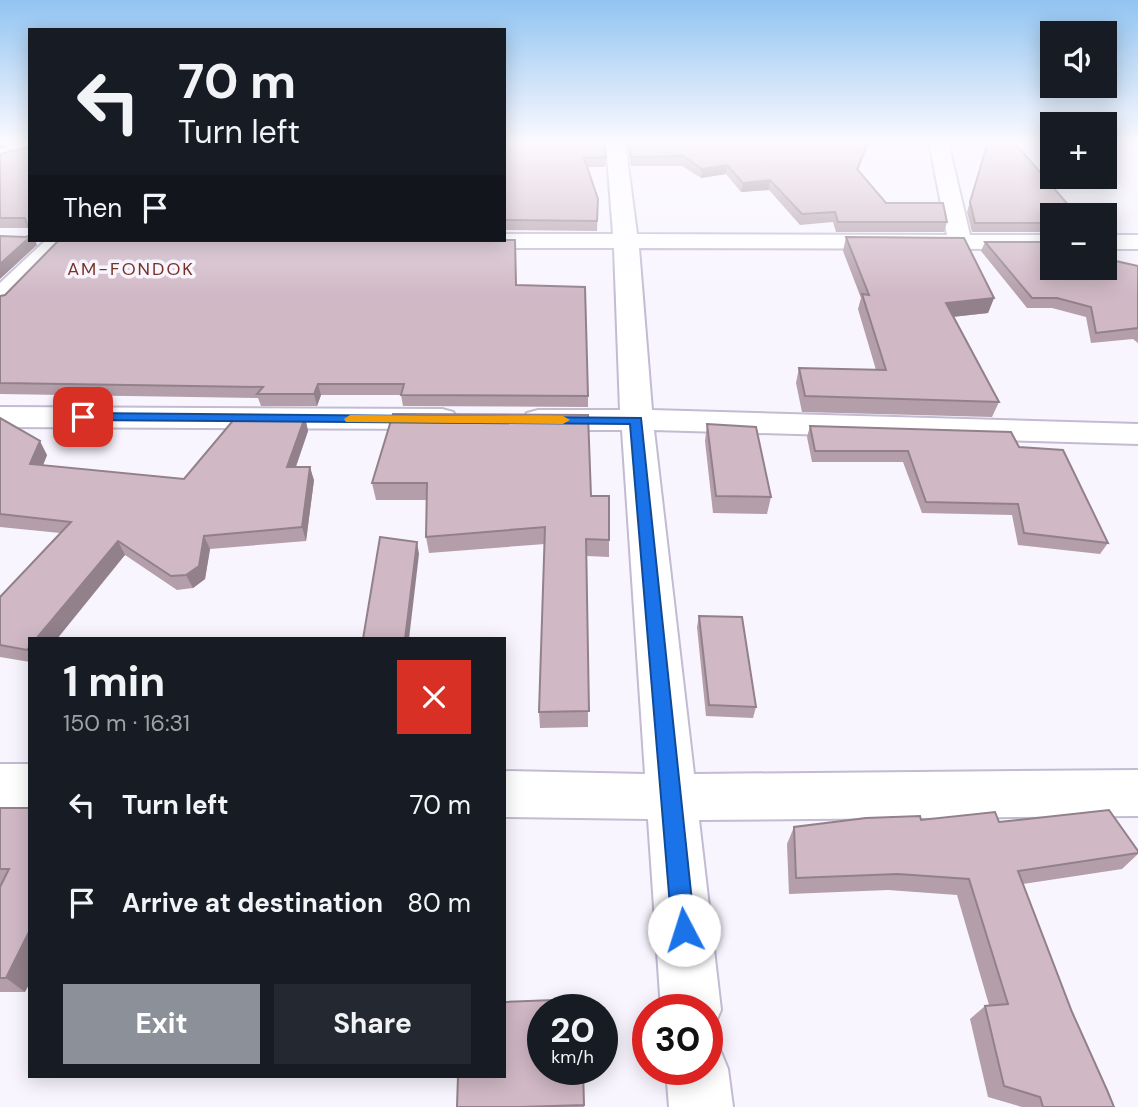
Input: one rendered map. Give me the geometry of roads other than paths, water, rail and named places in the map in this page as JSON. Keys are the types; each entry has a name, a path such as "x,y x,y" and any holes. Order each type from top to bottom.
{"street":[{"path":"621,194 636,420 689,994"},
{"path":"950,194 960,242"},
{"path":"506,241 1040,242"},
{"path":"0,298 57,242"},
{"path":"1117,242 1138,242"},
{"path":"0,417 471,419"},
{"path":"512,420 636,420 1138,434"},
{"path":"0,786 28,786"},
{"path":"506,794 671,797 1138,793"},
{"path":"699,1085 701,1107"}],"district":[{"name":"AM-FONDOK","path":"131,269"}]}
